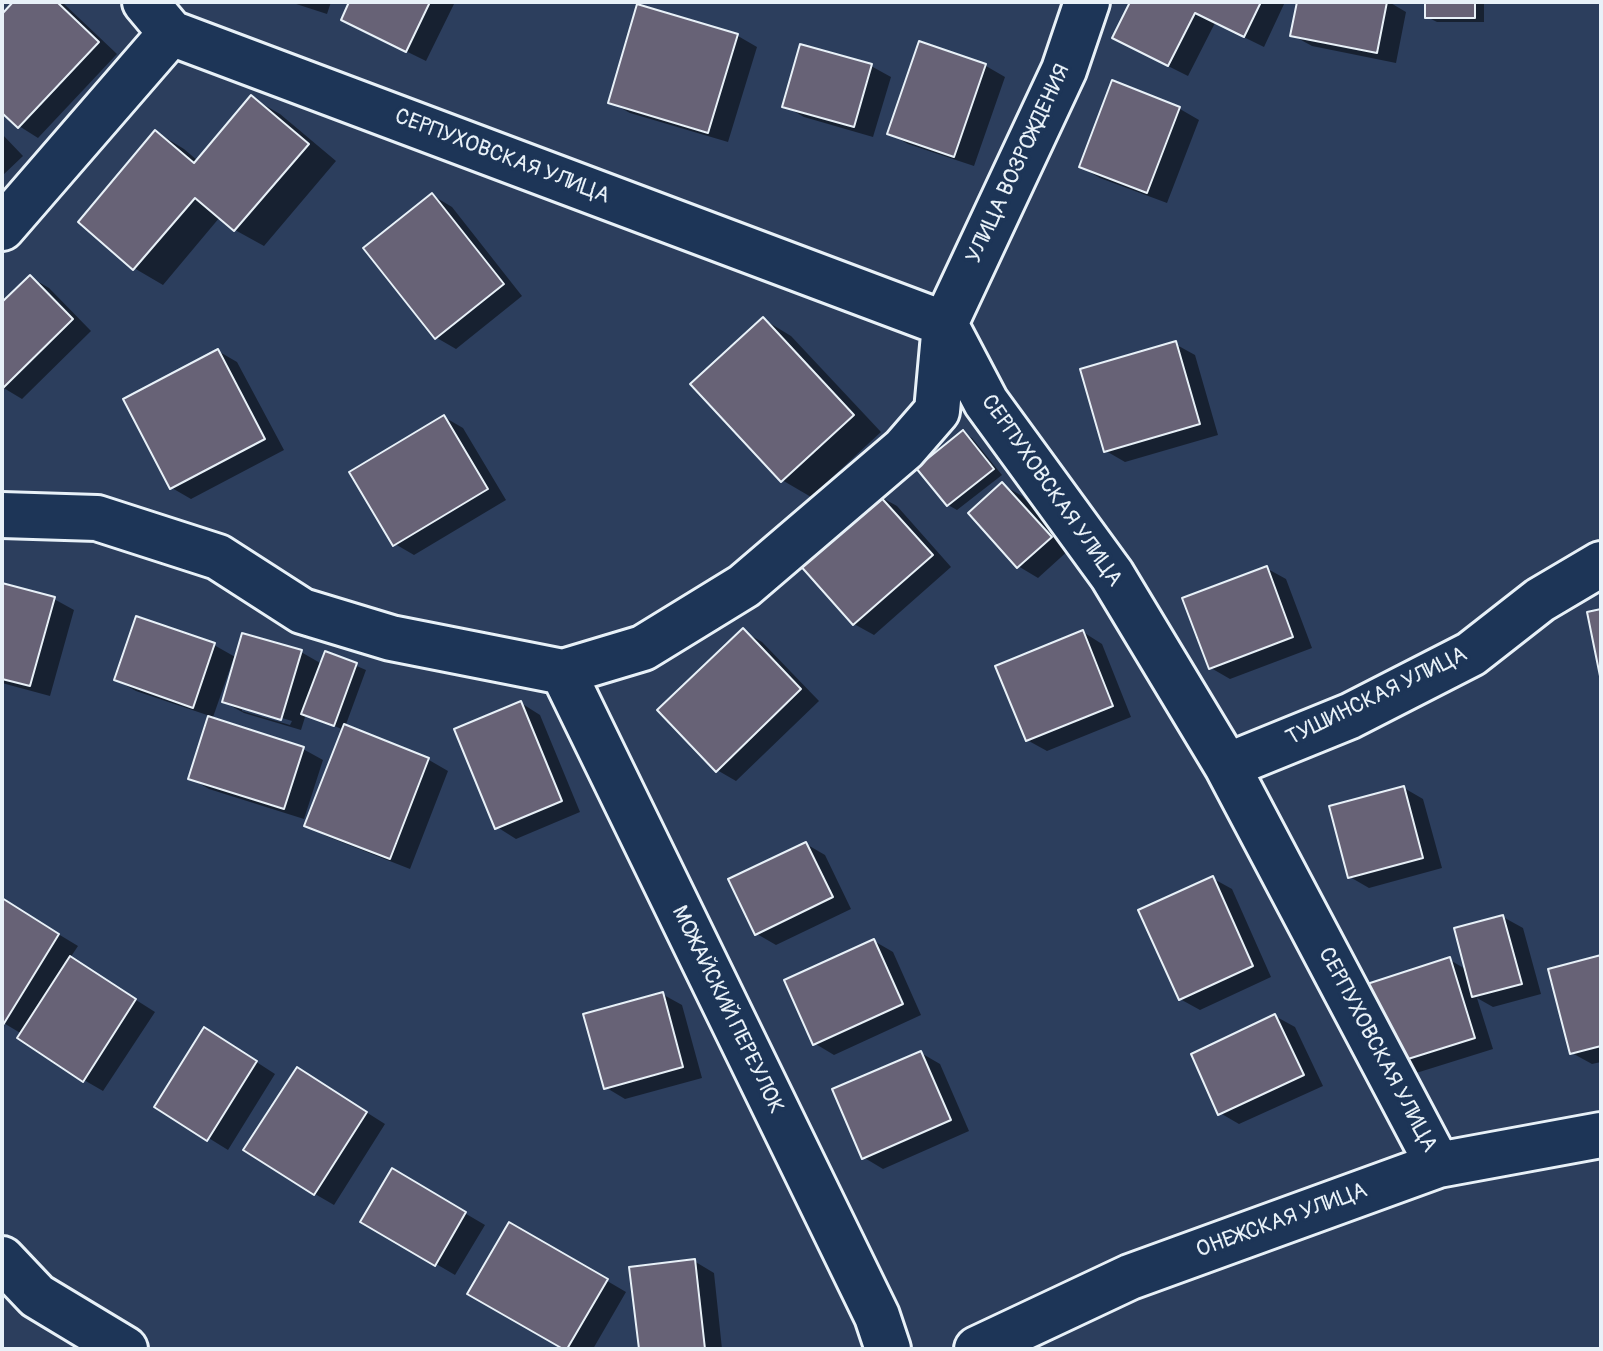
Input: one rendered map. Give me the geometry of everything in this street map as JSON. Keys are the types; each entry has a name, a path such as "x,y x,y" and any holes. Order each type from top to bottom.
{"street":[{"name":"УЛИЦА ВОЗРОЖДЕНИЯ","path":"945,324 1064,70 1087,2"},
{"name":"СЕРПУХОВСКАЯ УЛИЦА","path":"158,18 945,324 986,402 1112,575 1227,766 1438,1165"},
{"path":"2,228 158,18"},
{"path":"2,515 97,518 218,557 302,611 391,638 563,672 643,648 744,586 904,449 937,411 945,324"},
{"name":"ТУШИНСКАЯ УЛИЦА","path":"1227,766 1350,716 1471,654 1540,600 1601,564"},
{"name":"МОЖАЙСКИЙ ПЕРЕУЛОК","path":"563,672 877,1316 888,1349"},
{"name":"ОНЕЖСКАЯ УЛИЦА","path":"977,1349 1130,1277 1438,1165 1601,1135"},
{"path":"2,1259 37,1296 125,1349"}],"building":[{"path":"13,2 57,2 99,42 18,128 2,113 2,14"},
{"path":"349,2 430,2 406,52 341,20"},
{"path":"1130,2 1261,2 1244,37 1195,13 1168,66 1112,38"},
{"path":"1297,2 1387,2 1377,53 1290,36"},
{"path":"1425,2 1475,2 1475,18 1425,18"},
{"path":"637,4 738,34 708,133 608,103"},
{"path":"919,41 986,64 954,157 887,134"},
{"path":"800,44 872,64 854,127 782,107"},
{"path":"1112,80 1180,107 1147,193 1079,167"},
{"path":"251,95 309,144 234,231 195,198 133,270 78,222 155,130 194,163"},
{"path":"432,193 504,284 435,339 363,248"},
{"path":"30,275 73,319 2,389 2,302"},
{"path":"763,317 854,415 781,482 690,384"},
{"path":"1176,341 1200,424 1104,452 1080,369"},
{"path":"218,349 265,439 170,489 123,399"},
{"path":"444,415 488,489 393,546 349,472"},
{"path":"963,430 994,469 947,506 916,468"},
{"path":"1002,482 1052,537 1017,568 968,513"},
{"path":"877,493 933,555 853,625 798,563"},
{"path":"1267,566 1293,637 1209,669 1182,598"},
{"path":"2,583 55,597 30,686 2,679"},
{"path":"1601,609 1601,681 1587,612"},
{"path":"136,616 215,643 193,708 114,680"},
{"path":"743,628 801,689 716,772 657,710"},
{"path":"1083,630 1113,706 1026,741 995,666"},
{"path":"242,633 302,650 281,720 222,702"},
{"path":"325,651 357,663 334,726 301,714"},
{"path":"521,701 562,801 495,829 454,729"},
{"path":"208,716 304,747 284,809 188,779"},
{"path":"344,724 429,758 390,859 304,826"},
{"path":"1404,786 1423,858 1348,878 1329,806"},
{"path":"806,842 833,897 755,935 728,879"},
{"path":"1213,876 1253,966 1179,1000 1138,910"},
{"path":"2,898 59,934 3,1025 2,1025"},
{"path":"1503,915 1522,984 1472,997 1454,928"},
{"path":"874,939 903,1004 813,1045 784,980"},
{"path":"1601,955 1601,1046 1570,1054 1548,969"},
{"path":"70,956 136,999 83,1082 17,1038"},
{"path":"1450,957 1475,1038 1392,1064 1367,984"},
{"path":"663,992 683,1067 604,1089 583,1014"},
{"path":"1275,1014 1304,1075 1218,1115 1191,1054"},
{"path":"204,1027 257,1061 207,1141 154,1107"},
{"path":"921,1051 951,1120 862,1159 832,1089"},
{"path":"297,1067 367,1112 314,1195 243,1150"},
{"path":"392,1168 466,1212 435,1266 360,1222"},
{"path":"509,1222 608,1279 567,1349 467,1294"},
{"path":"695,1259 705,1349 639,1349 629,1267"}]}
